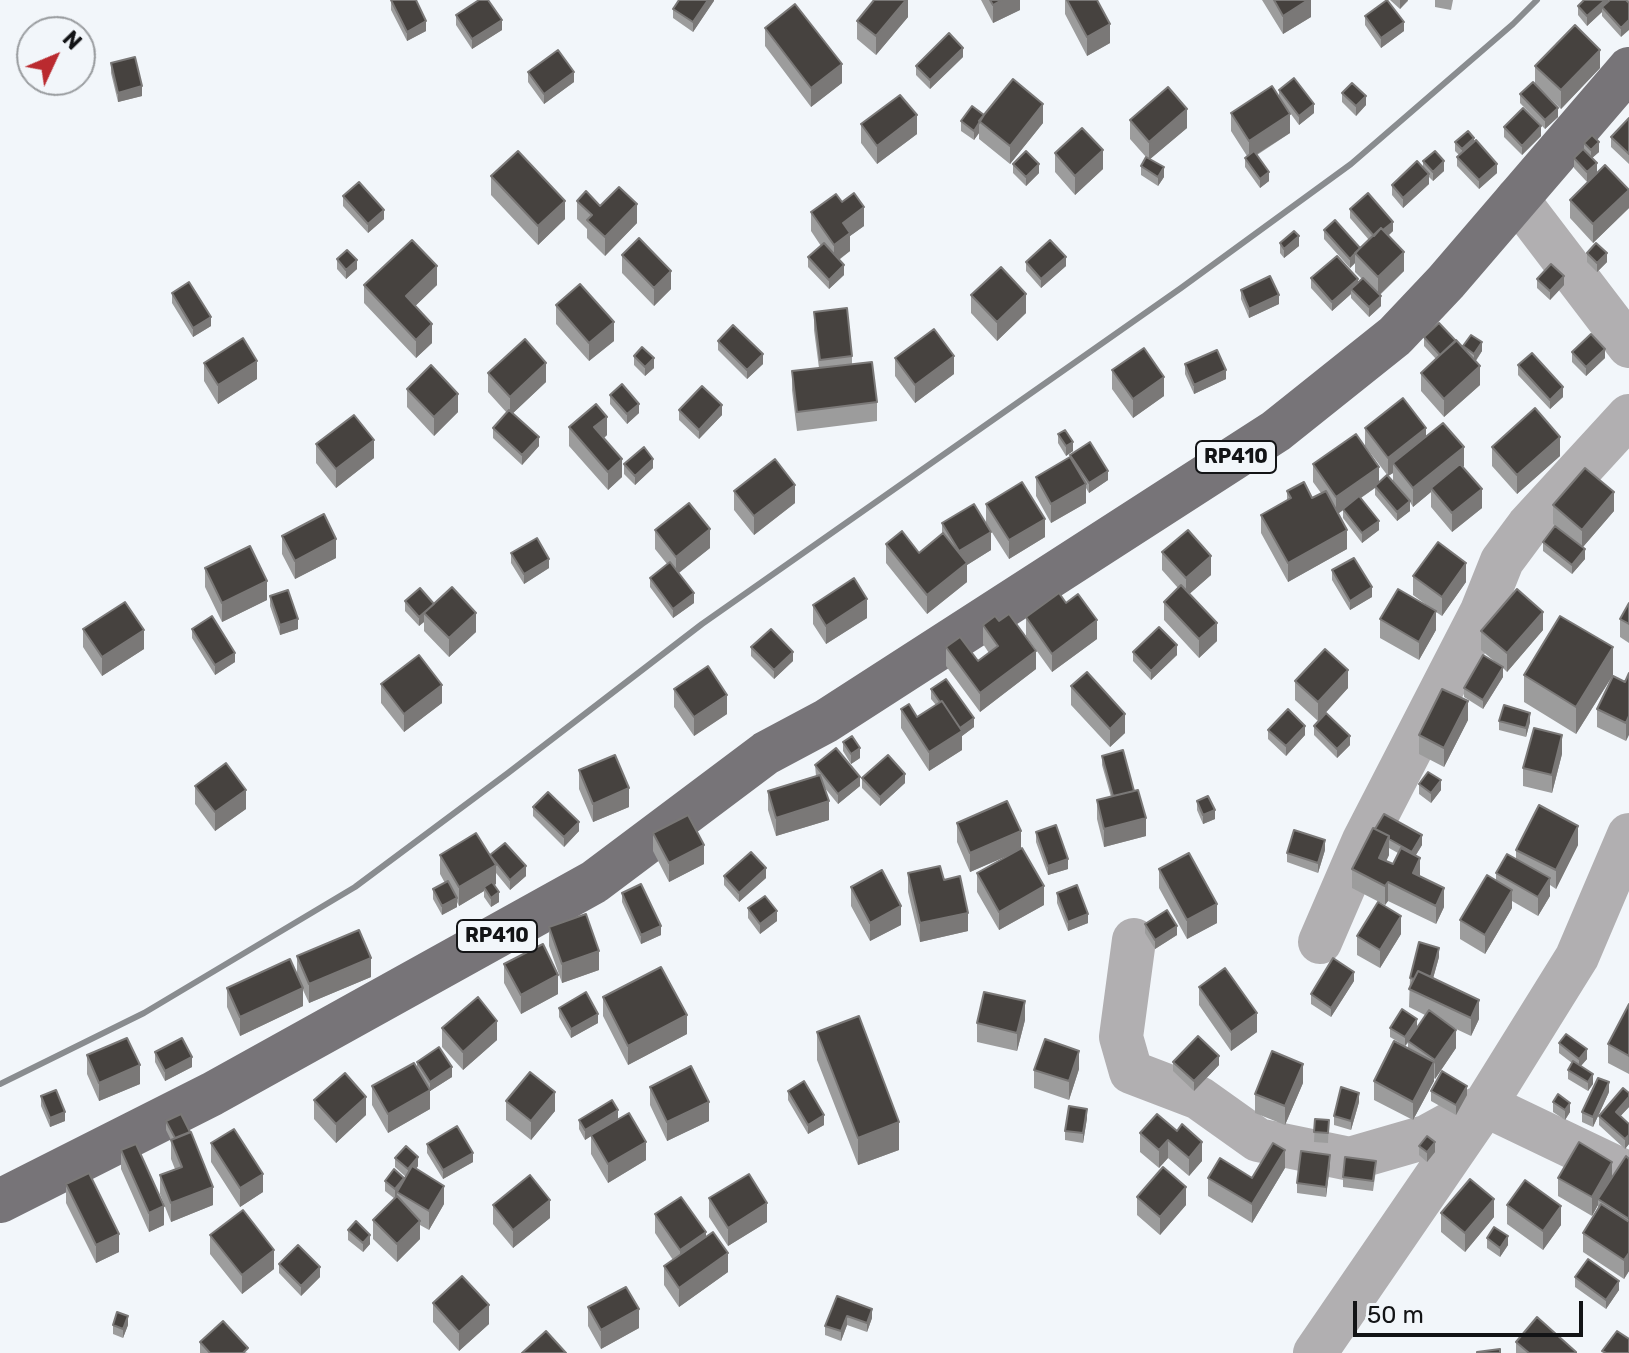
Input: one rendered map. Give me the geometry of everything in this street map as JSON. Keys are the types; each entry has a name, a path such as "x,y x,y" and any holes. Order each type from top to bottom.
{"main road":[{"name":"RP410","path":"0,1201 212,1094 594,882 766,753 839,713 1276,431 1395,336 1446,282 1629,69"}],"street":[{"path":"1517,199 1629,346"},
{"path":"1320,942 1364,840 1482,611 1502,561 1528,526 1629,416"},
{"path":"1315,1353 1485,1105 1577,957 1629,835"},
{"path":"1134,940 1121,1037 1131,1072 1199,1098 1258,1140 1350,1159 1426,1137 1485,1105"},
{"path":"1485,1105 1629,1174"}],"building":[{"path":"391,0 416,0 426,21 407,32"},
{"path":"479,0 488,0 502,20 472,39 456,15"},
{"path":"679,0 708,0 693,22 673,9"},
{"path":"874,0 906,0 876,36 857,21"},
{"path":"1067,0 1097,0 1110,24 1087,37"},
{"path":"1274,0 1308,0 1283,16"},
{"path":"1387,0 1404,22 1381,38 1365,16"},
{"path":"1584,0 1605,0 1587,16 1578,6"},
{"path":"1610,0 1626,0 1629,3 1629,20 1621,28 1602,7"},
{"path":"795,4 842,64 811,88 765,28"},
{"path":"1575,25 1600,50 1561,90 1535,66"},
{"path":"949,33 963,48 930,80 916,66"},
{"path":"558,50 574,72 544,94 528,72"},
{"path":"135,57 142,86 118,93 111,63"},
{"path":"1294,78 1314,104 1299,116 1279,90"},
{"path":"1013,79 1043,104 1010,146 979,121"},
{"path":"1533,82 1558,108 1545,120 1520,94"},
{"path":"1352,83 1366,96 1356,106 1342,93"},
{"path":"1272,86 1290,114 1249,141 1231,113"},
{"path":"1168,87 1187,109 1149,142 1130,120"},
{"path":"900,95 917,115 877,146 861,124"},
{"path":"972,106 984,115 974,131 961,121"},
{"path":"1523,108 1541,126 1522,146 1504,127"},
{"path":"1629,118 1629,154 1611,137"},
{"path":"1082,128 1103,150 1075,176 1055,153"},
{"path":"1468,131 1474,138 1462,149 1455,142"},
{"path":"1592,135 1599,142 1591,150 1584,143"},
{"path":"1476,140 1497,164 1479,180 1457,157"},
{"path":"1583,149 1597,163 1587,172 1574,158"},
{"path":"518,151 565,201 538,226 491,176"},
{"path":"1026,151 1039,164 1026,177 1013,164"},
{"path":"1254,151 1269,172 1260,179 1245,158"},
{"path":"1435,151 1444,161 1433,172 1423,161"},
{"path":"1146,157 1164,167 1158,177 1141,166"},
{"path":"1417,161 1429,174 1403,198 1392,185"},
{"path":"1605,165 1629,190 1593,224 1570,200"},
{"path":"359,182 384,210 368,224 343,196"},
{"path":"619,187 637,204 605,237 587,220 592,215 577,201 586,191 600,206"},
{"path":"854,193 864,207 843,223 850,233 834,245 811,212 836,194 842,202"},
{"path":"1368,193 1393,222 1374,236 1350,209"},
{"path":"1335,220 1360,248 1350,259 1324,230"},
{"path":"1381,228 1404,252 1378,277 1355,253"},
{"path":"1294,231 1299,236 1284,249 1280,243"},
{"path":"639,238 671,271 654,288 622,255"},
{"path":"412,240 437,266 406,296 432,324 416,340 364,285"},
{"path":"1050,240 1066,257 1041,279 1026,262"},
{"path":"824,243 844,265 829,280 808,257"},
{"path":"1596,243 1607,253 1597,263 1587,253"},
{"path":"347,250 357,260 346,270 337,259"},
{"path":"1337,256 1358,279 1332,302 1311,278"},
{"path":"1551,264 1564,276 1550,291 1537,279"},
{"path":"1001,267 1026,294 997,322 971,295"},
{"path":"1270,276 1279,295 1249,309 1241,290"},
{"path":"1363,278 1381,296 1369,307 1351,289"},
{"path":"189,282 211,317 193,328 172,293"},
{"path":"580,284 614,322 589,343 556,305"},
{"path":"847,308 852,356 820,360 814,312"},
{"path":"1439,323 1456,341 1440,355 1424,337"},
{"path":"733,325 763,354 747,370 718,341"},
{"path":"934,329 954,356 915,385 895,358"},
{"path":"1591,334 1605,349 1586,367 1572,352"},
{"path":"1471,335 1482,342 1474,354 1463,346"},
{"path":"243,338 257,361 218,385 204,363"},
{"path":"525,339 546,363 510,397 488,373"},
{"path":"1456,340 1480,366 1444,399 1421,373"},
{"path":"642,347 654,358 645,367 634,356"},
{"path":"1144,348 1164,377 1133,399 1112,370"},
{"path":"1217,350 1226,370 1194,385 1185,364"},
{"path":"1532,353 1563,387 1550,400 1518,365"},
{"path":"872,362 877,402 797,412 792,371"},
{"path":"431,365 458,394 434,417 407,389"},
{"path":"622,384 639,404 627,414 610,395"},
{"path":"702,386 722,405 699,430 679,410"},
{"path":"1403,398 1426,428 1388,458 1365,428"},
{"path":"596,404 607,417 594,427 622,459 608,472 569,427"},
{"path":"1535,408 1560,437 1517,475 1492,447"},
{"path":"509,410 539,437 522,455 493,428"},
{"path":"354,415 374,440 336,469 316,444"},
{"path":"1443,423 1464,447 1413,488 1393,463"},
{"path":"1065,430 1073,442 1066,446 1058,434"},
{"path":"1356,434 1379,467 1336,497 1313,464"},
{"path":"1090,442 1108,471 1089,483 1070,455"},
{"path":"644,447 653,459 635,476 624,464"},
{"path":"1070,457 1086,484 1051,504 1036,477"},
{"path":"775,459 795,485 754,516 734,491"},
{"path":"1460,464 1482,489 1452,513 1431,488"},
{"path":"1585,468 1614,492 1582,530 1553,505"},
{"path":"1387,475 1410,501 1397,512 1375,486"},
{"path":"1022,482 1045,519 1009,540 986,504"},
{"path":"1304,482 1312,498 1326,491 1347,530 1288,563 1261,515 1291,498 1287,491"},
{"path":"1359,496 1379,521 1362,533 1343,509"},
{"path":"689,503 710,529 676,557 655,530"},
{"path":"974,504 991,532 959,551 942,523"},
{"path":"324,514 336,539 295,561 282,536"},
{"path":"1555,526 1585,549 1572,565 1543,542"},
{"path":"1188,530 1211,556 1186,578 1162,552"},
{"path":"902,531 919,553 943,533 967,563 927,595 886,544"},
{"path":"537,538 549,559 524,574 511,553"},
{"path":"1438,542 1466,563 1442,597 1413,576"},
{"path":"250,546 267,581 222,603 205,568"},
{"path":"1354,558 1372,587 1350,601 1332,570"},
{"path":"670,562 694,593 673,609 650,578"},
{"path":"854,578 867,599 826,626 813,605"},
{"path":"1181,585 1217,623 1199,639 1164,602"},
{"path":"452,587 476,613 449,638 424,613"},
{"path":"420,588 434,604 419,617 405,601"},
{"path":"1398,589 1436,611 1419,642 1380,619"},
{"path":"1517,589 1543,612 1507,653 1481,631"},
{"path":"288,590 298,619 280,625 270,596"},
{"path":"1059,593 1066,603 1078,594 1097,620 1052,654 1026,617"},
{"path":"125,602 144,630 102,657 83,629"},
{"path":"1629,603 1629,624 1620,619"},
{"path":"1009,614 1036,651 980,693 946,647 960,637 978,661 998,646 983,625 995,616 999,621"},
{"path":"212,616 235,653 215,665 192,629"},
{"path":"1560,616 1613,647 1576,707 1524,675"},
{"path":"1159,627 1177,645 1151,671 1133,652"},
{"path":"771,629 793,652 774,670 751,647"},
{"path":"1325,649 1348,670 1318,702 1295,681"},
{"path":"419,655 442,685 404,714 381,684"},
{"path":"1483,655 1503,667 1483,700 1464,688"},
{"path":"708,666 727,695 694,717 674,689"},
{"path":"1087,672 1125,714 1110,729 1071,686"},
{"path":"1629,673 1629,716 1626,723 1597,709 1613,676 1625,682"},
{"path":"946,679 974,718 960,728 931,689"},
{"path":"1442,689 1468,701 1444,748 1419,735"},
{"path":"942,701 962,731 929,752 901,709 909,704 917,717"},
{"path":"1504,705 1530,713 1526,728 1499,721"},
{"path":"1288,709 1305,726 1286,746 1268,730"},
{"path":"1326,713 1350,736 1337,749 1314,726"},
{"path":"1534,728 1562,735 1552,775 1523,768"},
{"path":"852,736 860,748 851,754 843,742"},
{"path":"836,748 860,777 838,794 815,765"},
{"path":"1123,750 1134,791 1113,796 1102,756"},
{"path":"615,755 629,788 593,804 579,770"},
{"path":"888,755 905,774 880,797 862,778"},
{"path":"226,763 246,790 215,812 195,786"},
{"path":"1428,772 1441,780 1431,793 1419,784"},
{"path":"820,775 829,801 776,818 768,791"},
{"path":"1138,790 1146,818 1104,829 1097,800"},
{"path":"548,792 579,822 564,837 533,807"},
{"path":"1208,796 1215,810 1203,815 1197,801"},
{"path":"1007,801 1021,831 970,853 957,823"},
{"path":"1539,805 1578,826 1556,870 1516,850"},
{"path":"1384,814 1422,835 1412,852 1375,829"},
{"path":"688,815 704,845 669,863 653,833"},
{"path":"1056,825 1068,859 1048,866 1036,832"},
{"path":"1373,828 1389,836 1379,858 1393,864 1401,848 1420,858 1413,873 1444,888 1436,906 1388,882 1385,886 1352,869"},
{"path":"1294,830 1325,840 1318,863 1287,853"},
{"path":"476,833 496,865 459,887 440,855"},
{"path":"505,843 526,866 510,880 490,855"},
{"path":"1022,848 1044,886 999,912 977,873"},
{"path":"751,852 766,868 739,893 724,876"},
{"path":"1189,853 1217,904 1187,920 1159,869"},
{"path":"1507,854 1550,878 1538,897 1496,873"},
{"path":"940,866 944,880 960,876 968,913 920,923 908,873"},
{"path":"882,870 901,906 870,923 851,887"},
{"path":"1487,875 1512,890 1485,935 1460,920"},
{"path":"448,881 457,898 442,906 433,889"},
{"path":"492,882 499,892 491,898 484,887"},
{"path":"641,884 661,926 641,935 622,893"},
{"path":"1077,885 1088,914 1068,922 1057,893"},
{"path":"765,896 777,911 760,924 748,908"},
{"path":"1378,902 1401,916 1380,950 1357,936"},
{"path":"1167,910 1177,926 1155,940 1145,924"},
{"path":"586,914 599,951 562,964 549,927"},
{"path":"359,930 371,958 309,984 297,956"},
{"path":"1419,942 1439,948 1431,977 1418,971 1414,979 1410,978"},
{"path":"543,944 558,975 521,995 504,964"},
{"path":"1333,958 1354,972 1331,1008 1311,994"},
{"path":"290,959 303,988 240,1017 227,988"},
{"path":"661,967 687,1015 628,1046 603,997"},
{"path":"1225,968 1257,1013 1231,1032 1199,987"},
{"path":"1418,971 1479,1000 1471,1018 1409,989"},
{"path":"586,992 598,1014 571,1029 559,1008"},
{"path":"984,992 1025,1001 1017,1033 977,1023"},
{"path":"478,997 497,1021 463,1052 442,1028"},
{"path":"1629,1004 1629,1056 1608,1044"},
{"path":"1402,1009 1417,1019 1405,1037 1390,1028"},
{"path":"1429,1010 1456,1030 1435,1060 1408,1041"},
{"path":"859,1016 899,1122 858,1138 817,1032"},
{"path":"1566,1034 1587,1049 1579,1059 1559,1043"},
{"path":"1198,1036 1219,1056 1194,1081 1173,1062"},
{"path":"127,1038 140,1065 99,1083 87,1055"},
{"path":"182,1038 192,1057 165,1071 155,1052"},
{"path":"1045,1039 1079,1051 1069,1081 1034,1070"},
{"path":"1394,1041 1434,1062 1413,1102 1374,1081"},
{"path":"439,1047 452,1067 430,1082 417,1062"},
{"path":"1272,1051 1303,1064 1285,1106 1255,1094"},
{"path":"1573,1061 1593,1074 1588,1082 1568,1070"},
{"path":"414,1063 430,1090 388,1114 372,1086"},
{"path":"691,1066 709,1102 667,1122 650,1087"},
{"path":"1442,1071 1467,1086 1456,1105 1431,1091"},
{"path":"530,1072 555,1092 531,1121 506,1101"},
{"path":"345,1073 366,1097 336,1124 314,1100"},
{"path":"1598,1078 1609,1082 1593,1117 1582,1112"},
{"path":"804,1081 824,1115 808,1125 788,1091"},
{"path":"1341,1087 1359,1093 1351,1121 1334,1116"},
{"path":"1623,1088 1629,1097 1616,1112 1629,1124 1629,1135 1625,1139 1599,1116"},
{"path":"56,1090 65,1112 50,1118 41,1096"},
{"path":"1558,1094 1570,1103 1565,1110 1553,1102"},
{"path":"612,1100 618,1110 585,1130 579,1120"},
{"path":"1069,1106 1087,1109 1083,1133 1065,1131"},
{"path":"629,1113 646,1142 608,1164 591,1135"},
{"path":"181,1114 190,1132 175,1138 166,1121"},
{"path":"1157,1114 1177,1131 1182,1124 1202,1142 1189,1158 1168,1140 1159,1150 1140,1133"},
{"path":"1315,1119 1329,1120 1328,1133 1314,1132"},
{"path":"457,1126 473,1153 443,1170 427,1144"},
{"path":"234,1129 263,1174 240,1188 211,1143"},
{"path":"191,1132 213,1187 171,1203 160,1175 182,1167 171,1140"},
{"path":"1427,1136 1435,1142 1427,1152 1419,1146"},
{"path":"1579,1142 1612,1162 1592,1197 1558,1178"},
{"path":"1273,1143 1285,1150 1252,1204 1208,1178 1220,1158 1252,1178"},
{"path":"136,1144 164,1206 149,1213 121,1150"},
{"path":"406,1146 418,1157 408,1169 395,1158"},
{"path":"1301,1151 1330,1155 1326,1187 1297,1183"},
{"path":"1626,1156 1629,1159 1629,1219 1598,1199"},
{"path":"1345,1157 1376,1161 1373,1181 1343,1177"},
{"path":"412,1166 444,1186 429,1211 397,1192"},
{"path":"1163,1167 1186,1187 1160,1217 1137,1197"},
{"path":"394,1169 404,1178 395,1189 385,1181"},
{"path":"89,1173 119,1234 96,1245 66,1184"},
{"path":"749,1174 767,1203 728,1228 709,1198"},
{"path":"530,1175 550,1200 513,1230 493,1205"},
{"path":"1470,1179 1494,1199 1465,1233 1441,1213"},
{"path":"1525,1180 1561,1206 1543,1231 1507,1205"},
{"path":"397,1196 420,1221 397,1244 373,1220"},
{"path":"681,1197 706,1232 680,1250 655,1214"},
{"path":"1601,1204 1629,1222 1629,1253 1624,1260 1583,1233"},
{"path":"243,1210 274,1250 242,1275 210,1235"},
{"path":"356,1221 370,1235 363,1243 348,1230"},
{"path":"1494,1227 1508,1236 1500,1248 1487,1238"},
{"path":"713,1232 728,1253 679,1288 664,1266"},
{"path":"298,1245 320,1267 301,1286 279,1264"},
{"path":"1588,1259 1619,1281 1606,1300 1575,1277"},
{"path":"462,1276 489,1305 459,1332 433,1303"},
{"path":"626,1287 639,1309 601,1330 588,1307"},
{"path":"837,1296 872,1309 867,1323 847,1316 841,1331 825,1326"},
{"path":"117,1312 128,1316 123,1329 113,1325"},
{"path":"1537,1317 1576,1353 1529,1353 1516,1342"},
{"path":"223,1321 248,1348 243,1353 210,1353 200,1342"},
{"path":"546,1331 566,1353 522,1353"},
{"path":"1617,1331 1629,1339 1629,1353 1602,1351"},
{"path":"1500,1349 1500,1353 1477,1353 1477,1352"}],"railway":[{"path":"0,1084 144,1013 355,887 702,624 1181,288 1351,164 1537,0"}]}
